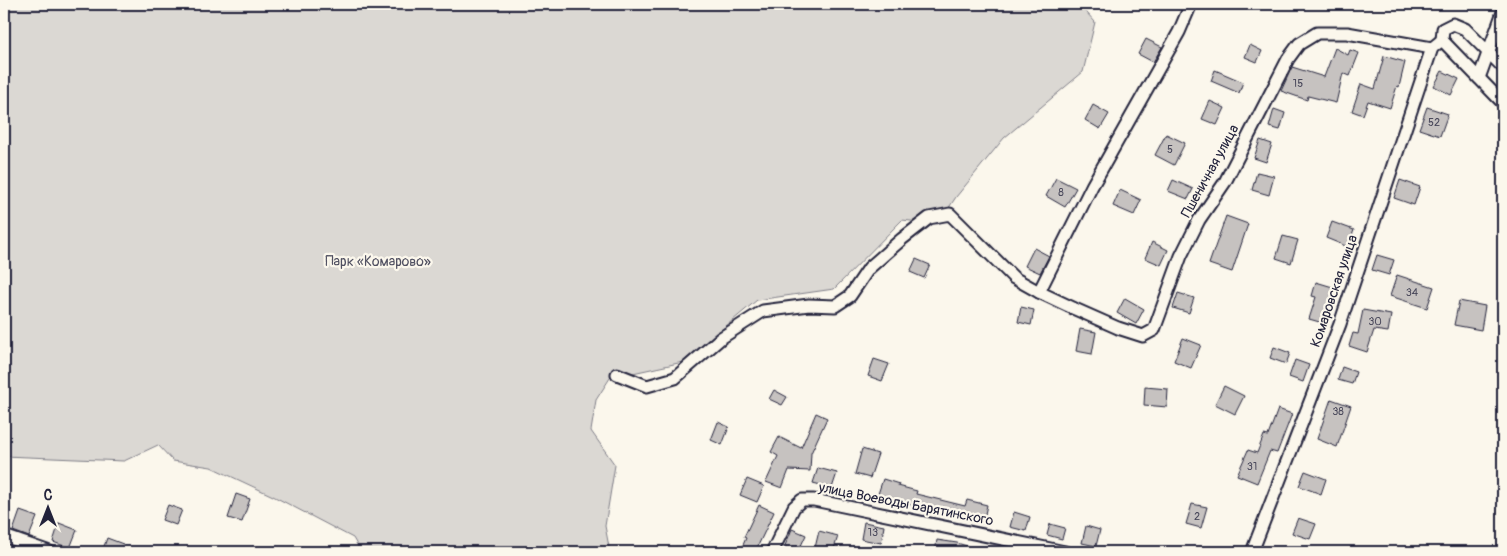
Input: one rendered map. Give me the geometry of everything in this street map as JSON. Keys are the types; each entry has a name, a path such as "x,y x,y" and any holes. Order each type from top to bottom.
{"street":[{"path":"1039,292 1092,186 1179,32 1191,4"},
{"path":"1479,78 1503,12"},
{"path":"1432,48 1442,40 1443,29 1453,24 1465,29 1503,67"},
{"name":"Пшеничная улица","path":"617,374 647,386 675,378 721,338 763,311 809,305 835,306 850,296 869,268 902,239 929,218 950,214 1014,278 1039,292 1118,328 1143,336 1154,330 1181,256 1200,220 1224,182 1288,59 1299,44 1317,33 1347,33 1432,48"},
{"path":"1442,40 1503,103"},
{"name":"Комаровская улица","path":"1252,552 1340,324 1432,48"},
{"name":"улица Воеводы Барятинского","path":"772,552 794,507 802,500 814,500 1064,552"},
{"path":"4,536 50,552"}],"green space":[{"name":"Парк «Комарово»","path":"4,4 1079,4 1095,22 1083,72 1004,138 956,197 938,224 902,220 834,289 757,300 683,362 610,378 596,400 591,431 615,465 605,526 610,552 361,552 353,538 273,496 211,467 173,461 158,445 124,461 4,456"}],"building":[{"path":"1146,39 1162,47 1153,62 1138,54"},
{"path":"1250,45 1262,51 1257,62 1245,57"},
{"path":"1335,48 1348,55 1350,50 1359,53 1350,76 1343,73 1336,103 1308,96 1307,100 1281,91 1292,67 1324,77"},
{"path":"1384,56 1405,62 1399,87 1397,86 1390,108 1368,101 1363,115 1352,111 1361,84 1375,89"},
{"path":"1215,70 1243,82 1239,93 1211,81"},
{"path":"1442,71 1459,79 1451,95 1434,86"},
{"path":"1210,101 1225,108 1217,125 1202,119"},
{"path":"1093,105 1109,114 1100,129 1085,120"},
{"path":"1427,107 1448,114 1440,136 1419,129"},
{"path":"1274,109 1285,113 1280,130 1269,127"},
{"path":"1166,134 1185,143 1174,165 1155,155"},
{"path":"1260,140 1272,144 1266,162 1254,158"},
{"path":"1257,172 1274,176 1269,195 1252,190"},
{"path":"1056,178 1076,188 1065,207 1046,196"},
{"path":"1173,180 1193,189 1188,199 1168,191"},
{"path":"1400,180 1420,187 1414,205 1394,198"},
{"path":"1120,190 1141,200 1134,215 1113,206"},
{"path":"1226,216 1248,224 1232,272 1209,264"},
{"path":"1332,222 1354,230 1348,247 1326,238"},
{"path":"1283,236 1298,240 1291,263 1276,258"},
{"path":"1152,242 1168,250 1161,265 1145,258"},
{"path":"1034,248 1049,256 1040,273 1025,266"},
{"path":"1377,255 1394,260 1389,275 1372,270"},
{"path":"916,259 930,265 924,278 910,272"},
{"path":"1397,275 1434,287 1427,308 1390,296"},
{"path":"1316,282 1336,288 1323,323 1309,319 1316,297 1312,296"},
{"path":"1178,293 1194,298 1189,313 1173,308"},
{"path":"1125,298 1144,309 1136,324 1117,313"},
{"path":"1459,301 1485,306 1481,330 1454,325"},
{"path":"1021,307 1034,310 1031,325 1018,322"},
{"path":"1363,310 1391,315 1388,332 1374,330 1367,352 1349,346 1353,333 1358,334"},
{"path":"1080,329 1096,332 1092,354 1076,351"},
{"path":"1183,338 1201,345 1191,368 1174,361"},
{"path":"1274,347 1290,353 1286,364 1270,358"},
{"path":"874,359 889,364 882,381 868,376"},
{"path":"1295,360 1309,365 1303,382 1289,377"},
{"path":"1342,367 1356,372 1352,384 1338,380"},
{"path":"1224,386 1244,396 1235,414 1215,404"},
{"path":"1145,387 1168,389 1167,407 1144,405"},
{"path":"774,390 787,397 782,405 769,399"},
{"path":"1331,399 1351,406 1337,447 1317,439"},
{"path":"1278,409 1292,414 1277,453 1270,451 1257,483 1237,475 1248,450 1257,453 1264,435 1268,436"},
{"path":"816,413 827,418 811,453 810,471 789,470 782,488 766,482 778,456 771,452 779,437 801,448"},
{"path":"718,422 729,427 722,445 711,440"},
{"path":"862,449 878,454 870,478 855,474"},
{"path":"818,468 837,473 832,488 813,483"},
{"path":"1305,471 1326,479 1321,494 1299,486"},
{"path":"747,479 764,486 757,502 740,495"},
{"path":"883,479 899,484 898,486 917,491 916,494 965,506 967,500 987,505 983,523 877,497"},
{"path":"236,494 250,499 242,522 228,518"},
{"path":"1192,504 1207,507 1201,528 1186,524"},
{"path":"168,505 182,510 176,525 162,520"},
{"path":"759,505 774,512 755,552 740,552 746,538 744,537"},
{"path":"20,511 37,517 29,537 13,531"},
{"path":"1014,512 1030,517 1026,531 1010,527"},
{"path":"1298,518 1316,524 1310,539 1292,533"},
{"path":"864,522 884,526 881,543 861,539"},
{"path":"59,523 77,530 70,548 53,542"},
{"path":"1050,524 1065,528 1062,539 1047,535"},
{"path":"1086,526 1100,530 1096,546 1082,543"},
{"path":"792,529 806,535 798,552 784,548"},
{"path":"819,531 838,536 833,552 814,552"},
{"path":"107,538 123,544 120,552 102,552"},
{"path":"937,540 957,543 980,550 980,552 935,552"}]}
